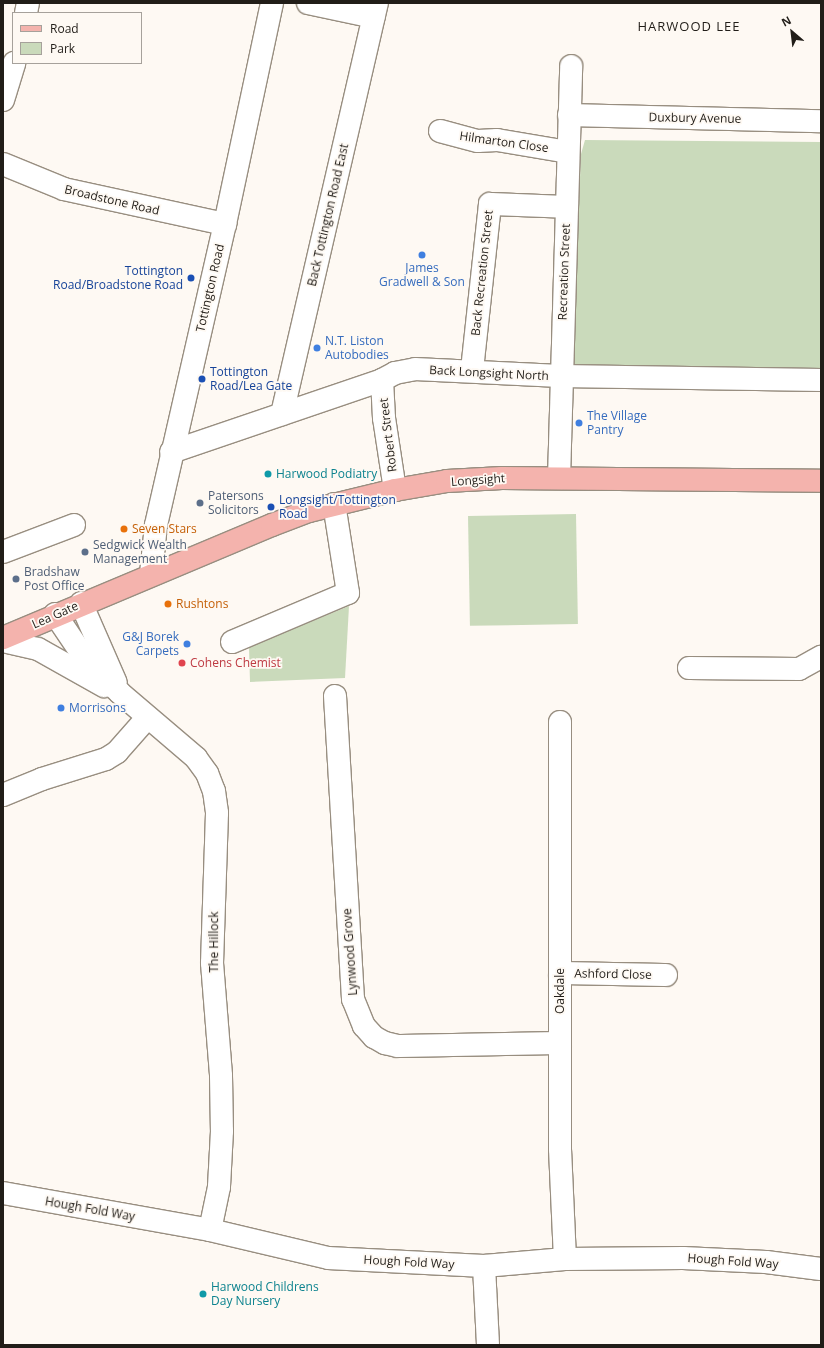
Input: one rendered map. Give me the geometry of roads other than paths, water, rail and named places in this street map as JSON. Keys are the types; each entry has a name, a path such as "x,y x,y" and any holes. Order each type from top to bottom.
{"main road":[{"name":"Longsight","path":"151,574 272,525 334,504 395,490 447,481 502,478 559,478 821,481"},
{"name":"Lea Gate","path":"3,639 55,614 151,574"}],"street":[{"name":"Tottington Road","path":"151,574 156,525 171,452 225,224 272,3"},
{"name":"Back Tottington Road East","path":"282,414 376,10 308,3"},
{"path":"3,100 14,64"},
{"name":"Recreation Street","path":"559,478 560,376 571,66"},
{"name":"Duxbury Avenue","path":"569,115 821,121"},
{"name":"Hilmarton Close","path":"440,131 478,141 497,140 568,152"},
{"name":"Broadstone Road","path":"3,164 64,189 225,224"},
{"name":"Back Recreation Street","path":"472,370 490,204 567,207"},
{"name":"Back Longsight North","path":"171,452 382,380 395,373 414,369 472,370 560,376 821,380"},
{"name":"Robert Street","path":"382,380 384,418 395,490"},
{"path":"232,642 348,593 334,504"},
{"path":"3,552 74,525"},
{"name":"The Hillock","path":"81,603 120,693"},
{"name":"The Hillock","path":"55,614 86,660 147,718 196,758 207,772 214,791 217,813 212,963 221,1076 222,1131 220,1187 210,1230"},
{"name":"The Hillock","path":"3,639 38,650 75,672 120,693"},
{"path":"689,668 799,669 821,657"},
{"name":"Lynwood Grove","path":"335,696 353,1000 364,1026 374,1037 385,1043 398,1046 560,1043"},
{"path":"3,795 42,779 106,759 117,752 147,718"},
{"name":"Oakdale","path":"559,722 560,1149 565,1259"},
{"name":"Ashford Close","path":"560,973 666,975"},
{"name":"Hough Fold Way","path":"3,1193 210,1230 328,1258 484,1266 565,1259 683,1258 766,1262 821,1269"},
{"path":"484,1266 488,1345"}],"place":[{"name":"James Gradwell & Son","path":"422,255"},
{"name":"Tottington Road/Broadstone Road","path":"191,278"},
{"name":"N.T. Liston Autobodies","path":"317,348"},
{"name":"Tottington Road/Lea Gate","path":"202,379"},
{"name":"The Village Pantry","path":"579,423"},
{"name":"Harwood Podiatry","path":"268,474"},
{"name":"Patersons Solicitors","path":"200,503"},
{"name":"Longsight/Tottington Road","path":"271,507"},
{"name":"Seven Stars","path":"124,529"},
{"name":"Sedgwick Wealth Management","path":"85,552"},
{"name":"Bradshaw Post Office","path":"16,579"},
{"name":"Rushtons","path":"168,604"},
{"name":"G&J Borek Carpets","path":"187,644"},
{"name":"Cohens Chemist","path":"182,663"},
{"name":"Morrisons","path":"61,708"},
{"name":"Harwood Childrens Day Nursery","path":"203,1294"}],"district":[{"name":"HARWOOD LEE","path":"689,26"}]}
